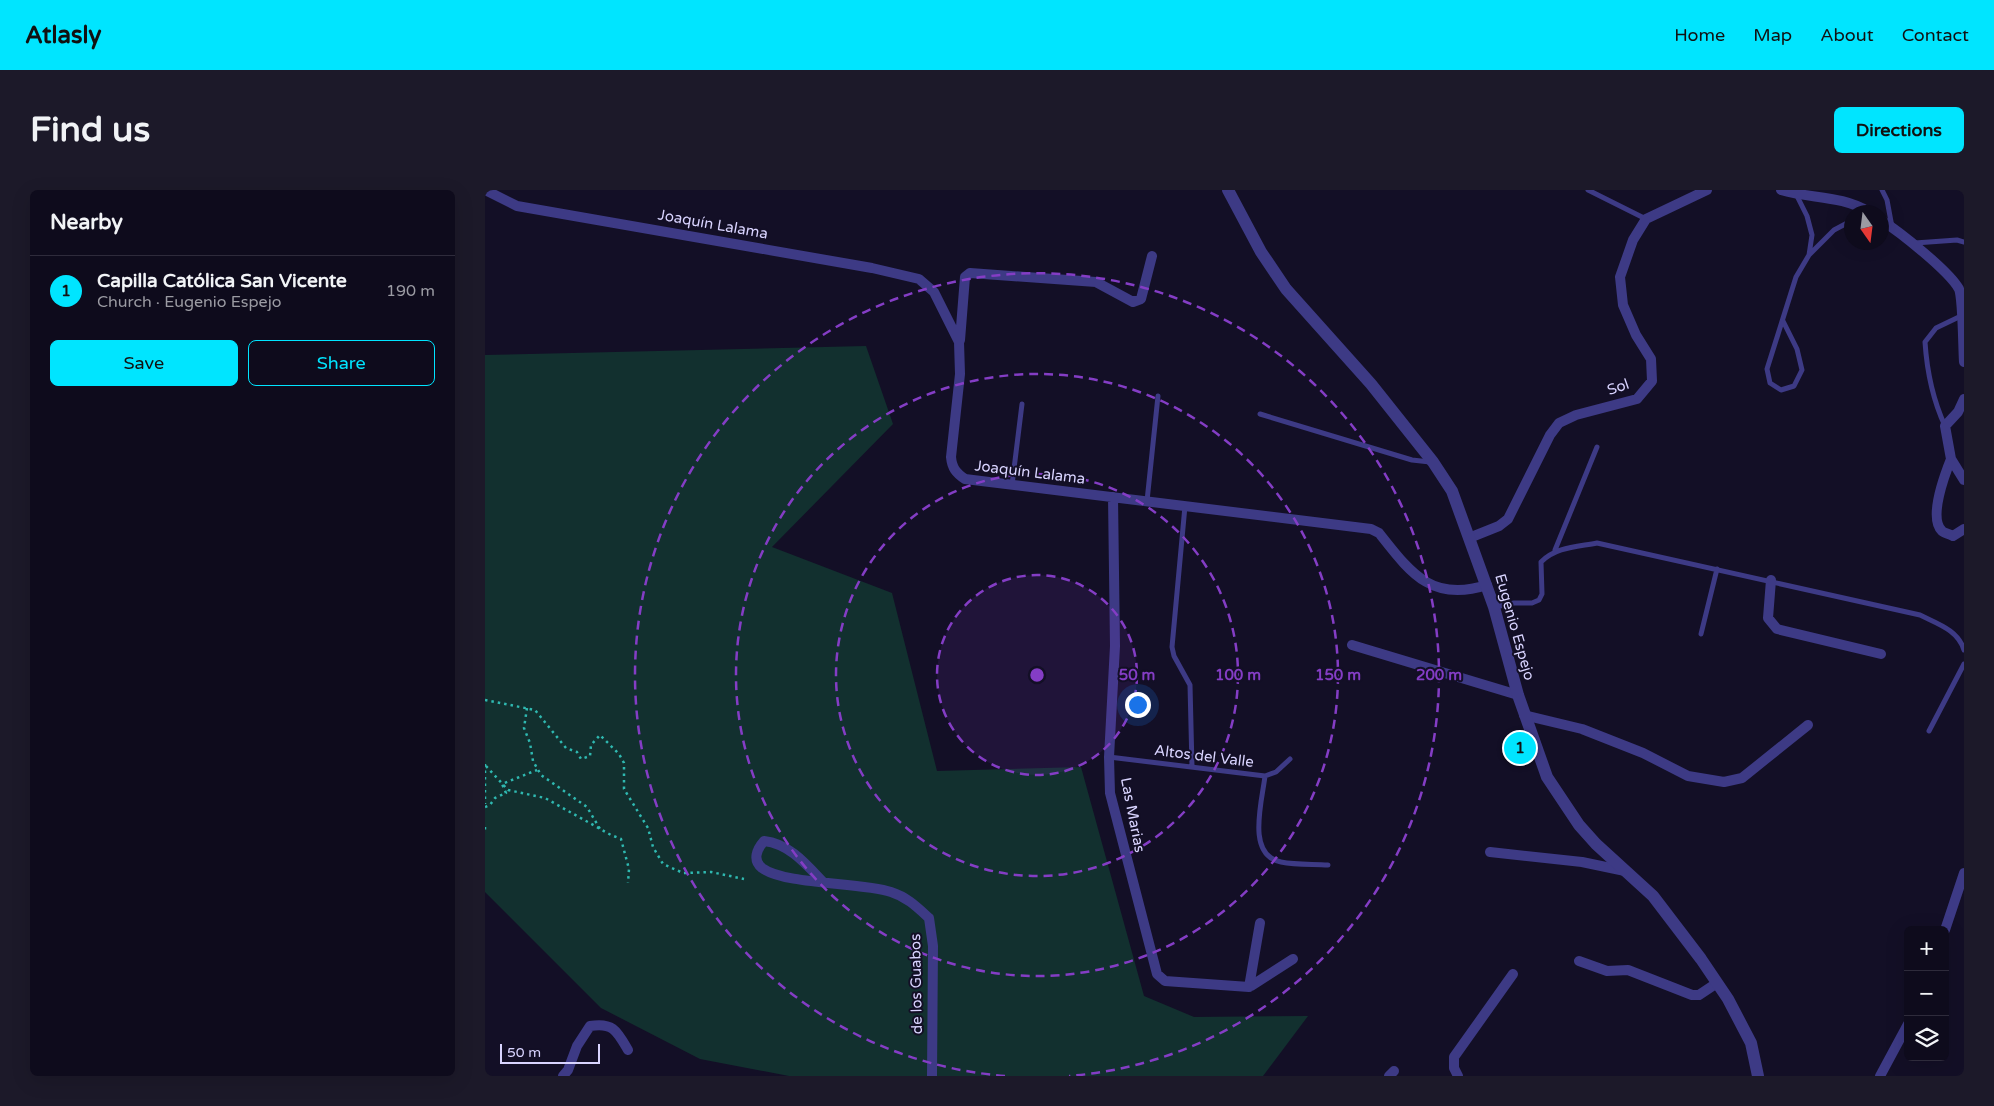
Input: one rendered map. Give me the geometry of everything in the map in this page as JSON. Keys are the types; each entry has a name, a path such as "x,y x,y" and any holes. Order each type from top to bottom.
{"street":[{"name":"Joaquín Lalama","path":"485,190 517,206 843,263 919,279 934,292 959,342 960,374 951,457 952,466 957,474 965,479 1371,529 1379,533 1412,574 1436,587 1459,592 1487,585"},
{"name":"Eugenio Espejo","path":"1228,190 1261,252 1286,289 1371,384 1433,462 1451,491 1487,585 1524,716 1547,776 1555,791 1596,844 1653,896 1717,983 1751,1043 1758,1076"},
{"path":"1646,219 1707,190"},
{"path":"1781,190 1796,194 1830,197 1857,205"},
{"name":"Sol","path":"1469,538 1499,526 1508,519 1550,435 1559,423 1576,415 1637,398 1652,381 1651,359 1636,334 1623,305 1620,277 1633,240 1646,219"},
{"path":"1889,225 1952,280 1959,290 1964,362"},
{"path":"959,342 965,276 970,273 1096,282 1133,302 1141,299 1152,256"},
{"path":"1964,399 1958,412 1945,426 1951,459 1964,480"},
{"path":"1951,459 1943,480 1937,521 1942,531 1953,536 1964,529"},
{"name":"Las Marias","path":"1113,497 1115,646 1109,757 1110,793 1157,974 1165,981 1251,986"},
{"path":"1771,580 1768,618 1777,629 1881,654"},
{"path":"1352,645 1518,695"},
{"path":"1524,716 1582,729 1643,753 1689,776 1724,782 1741,778 1808,725"},
{"name":"de los Guabos","path":"823,882 792,851 774,842 764,841 757,849 757,859 761,866 773,874 823,882 889,891 905,896 929,918 933,946 932,1076"},
{"path":"1490,852 1582,862 1626,871"},
{"path":"1946,926 1964,873"},
{"path":"1251,986 1260,923"},
{"path":"1251,986 1293,959"},
{"path":"1579,961 1607,971 1628,970 1692,995 1699,994 1717,983"},
{"path":"1458,1076 1454,1068 1454,1057 1513,974"},
{"path":"563,1076 568,1070 577,1046 590,1026 603,1024 617,1031 628,1050"},
{"path":"1880,1076 1904,1031"}],"lane":[{"path":"1588,190 1646,219"},
{"path":"1882,190 1887,200 1893,227"},
{"path":"1796,194 1807,216 1812,234 1809,255"},
{"path":"1783,321 1797,350 1802,370 1794,386 1781,390 1770,383 1767,370 1795,277 1809,255 1834,230 1844,225"},
{"path":"1912,243 1957,240 1964,242"},
{"path":"1952,280 1964,283"},
{"path":"1945,426 1934,403 1928,377 1925,342 1936,328 1961,316"},
{"path":"1147,501 1158,396"},
{"path":"1012,485 1022,404"},
{"path":"1260,414 1412,460 1433,462"},
{"path":"1494,607 1514,603 1532,603 1539,600 1542,594 1541,562 1555,550 1597,447"},
{"path":"1185,506 1172,647 1174,656 1190,685 1192,767"},
{"path":"1555,550 1597,543 1771,580 1920,615 1949,629 1961,641 1964,650"},
{"path":"1701,634 1717,569"},
{"path":"1929,731 1964,664"},
{"name":"Altos del Valle","path":"1109,757 1265,776 1276,772 1290,759"},
{"path":"1265,776 1258,839 1262,850 1269,858 1280,862 1328,865"}],"path":[{"path":"485,700 535,710 565,748 577,752 581,759 590,756 591,745 599,736 619,754 624,763 624,789 648,828 653,847 663,864 683,872 728,874 744,879"},
{"path":"527,708 524,728 531,743 533,761 537,770 541,775 587,807 600,830"},
{"path":"486,765 485,805 491,806 495,798 506,794 502,784"},
{"path":"486,765 508,790 545,798 600,830 621,839 629,868 628,883"},
{"path":"502,784 537,770"}],"green space":[{"path":"866,346 893,424 772,547 892,593 937,771 1081,767 1144,996 1194,1017 1308,1016 1263,1076 789,1076 700,1059 601,1008 485,892 485,355"}],"place":[{"name":"Capilla Católica San Vicente","path":"1520,748"}]}
